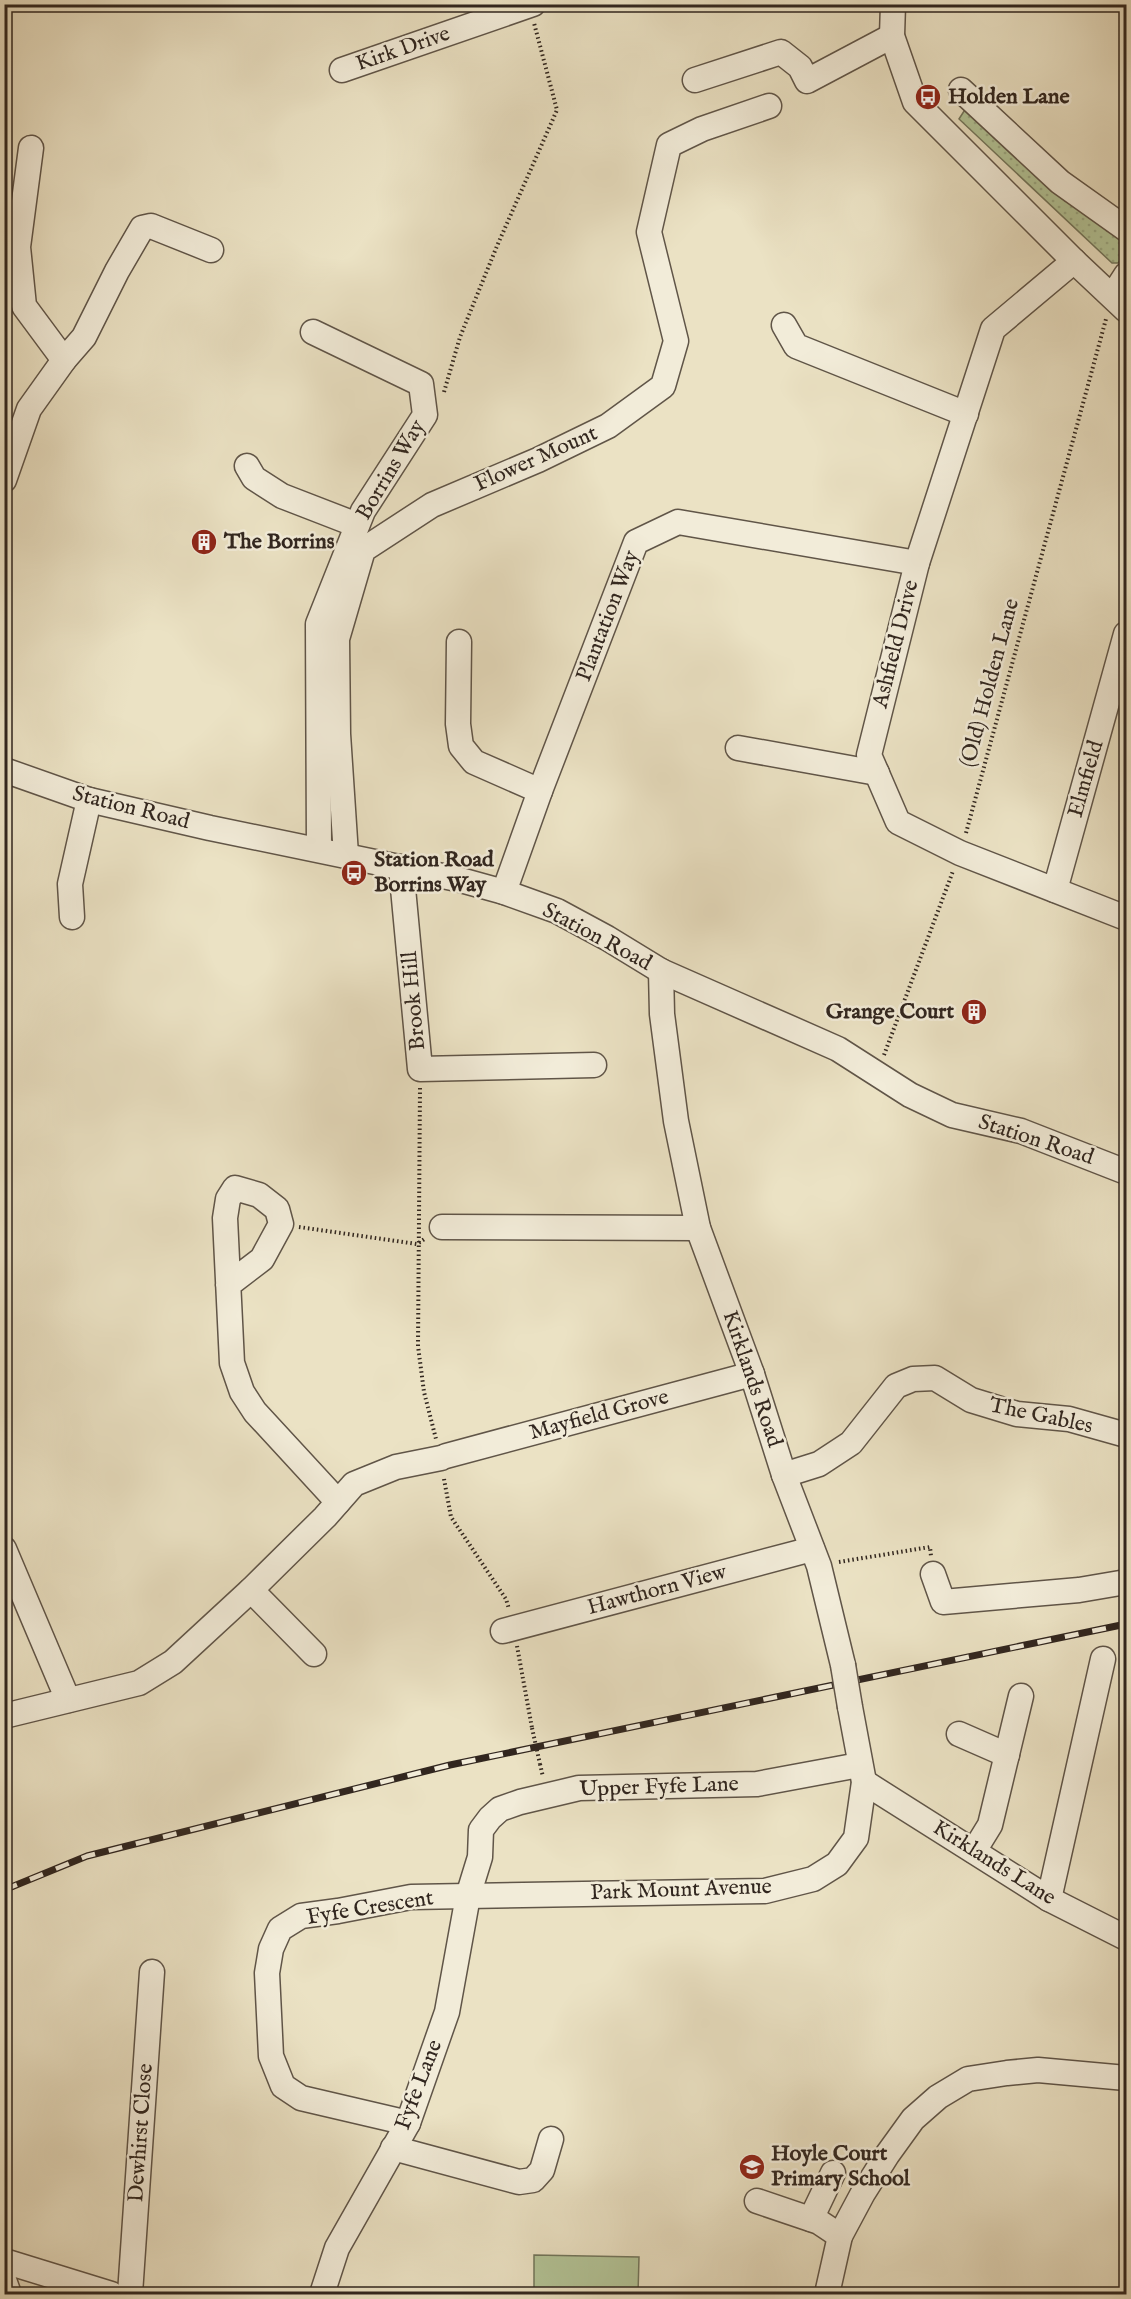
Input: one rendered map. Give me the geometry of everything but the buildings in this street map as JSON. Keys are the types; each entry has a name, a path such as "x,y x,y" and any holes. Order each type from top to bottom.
{"street":[{"name":"Kirk Drive","path":"342,70 533,4"},
{"path":"893,4 892,36 915,102 1074,261 1120,302 1126,275"},
{"path":"695,80 781,52 800,67 807,81 892,36"},
{"path":"962,90 1060,182 1126,229"},
{"name":"Flower Mount","path":"346,855 338,734 337,639 363,550 432,505 538,460 608,426 663,386 676,341 649,232 669,145 702,129 769,106"},
{"path":"31,148 18,247 24,306 64,360"},
{"path":"4,480 29,409 64,360 84,337 117,271 142,228 151,226 211,250"},
{"name":"Ashfield Drive","path":"1074,261 993,329 917,563 869,754 898,822 960,853 1126,918"},
{"path":"784,325 796,346 966,414"},
{"name":"Borrins Way","path":"313,332 422,384 425,415 363,511 318,624 319,849"},
{"path":"247,466 254,478 282,496 357,525"},
{"name":"Plantation Way","path":"504,892 540,791 636,542 678,522 917,563"},
{"name":"Elmfield","path":"1055,890 1126,634"},
{"path":"459,642 458,724 461,746 474,762 540,791"},
{"path":"738,748 877,773"},
{"name":"Station Road","path":"4,771 89,800 210,828 457,879 504,892 557,911 608,938 661,971 838,1049 910,1095 952,1115 1020,1131 1126,1172"},
{"path":"72,917 70,884 89,800"},
{"name":"Brook Hill","path":"401,867 420,1069 594,1065"},
{"name":"Kirklands Road","path":"661,971 662,1014 676,1121 698,1228 752,1374 784,1475 815,1557 843,1665 862,1774"},
{"path":"228,1285 262,1259 281,1224 277,1209 259,1195 230,1182 225,1218 228,1285 232,1363 242,1392 255,1412 338,1502"},
{"path":"442,1227 698,1228"},
{"name":"Mayfield Grove","path":"4,1716 139,1683 173,1662 251,1590 354,1484 396,1467 443,1457 752,1374"},
{"name":"The Gables","path":"784,1475 819,1464 851,1443 896,1386 913,1379 935,1378 971,1400 1017,1414 1069,1419 1126,1435"},
{"path":"6,1557 68,1700"},
{"name":"Hawthorn View","path":"506,1630 815,1557"},
{"path":"933,1574 943,1602 1079,1590 1126,1582"},
{"path":"251,1590 314,1654"},
{"path":"1049,1899 1103,1659"},
{"path":"974,1851 990,1824 1021,1696"},
{"path":"959,1734 1007,1755"},
{"name":"Kirklands Lane","path":"862,1774 1049,1899 1126,1938"},
{"name":"Upper Fyfe Lane","path":"468,1896 480,1857 481,1830 500,1809 520,1802 579,1788 758,1784 862,1774"},
{"name":"Park Mount Avenue","path":"468,1896 765,1891 813,1879 837,1864 855,1838 862,1774"},
{"name":"Fyfe Lane","path":"322,2295 337,2248 408,2123 447,2012 468,1896"},
{"name":"Fyfe Crescent","path":"408,2123 301,2098 283,2086 271,2056 267,1973 271,1949 280,1929 301,1916 411,1897 468,1896"},
{"name":"Dewhirst Close","path":"130,2295 152,1972"},
{"path":"826,2295 840,2236 887,2155 913,2119 938,2097 968,2079 1038,2070 1126,2078"},
{"path":"393,2148 519,2182 533,2180 542,2170 551,2139"},
{"path":"811,2219 833,2173"},
{"path":"758,2201 819,2222 840,2236"},
{"path":"9,2295 5,2269 111,2295"}],"path":[{"path":"467,321 557,110 536,31"},
{"name":"(Old) Holden Lane","path":"877,1072 960,853 1120,302"},
{"path":"420,1069 418,1346 424,1392 443,1457 451,1517 506,1599 506,1630 540,1764"},
{"path":"281,1224 417,1244"},
{"path":"815,1557 930,1547 933,1574"}],"green space":[{"path":"968,105 1126,240 1126,253 1118,263 1112,263 959,119"},
{"path":"534,2255 639,2257 638,2294 534,2294"}],"railway":[{"path":"4,1890 87,1856 450,1765 1126,1624"}],"place":[{"name":"Holden Lane","path":"928,97"},
{"name":"The Borrins","path":"204,542"},
{"name":"Station Road Borrins Way","path":"354,873"},
{"name":"Grange Court","path":"974,1012"},
{"name":"Hoyle Court Primary School","path":"752,2167"}]}
